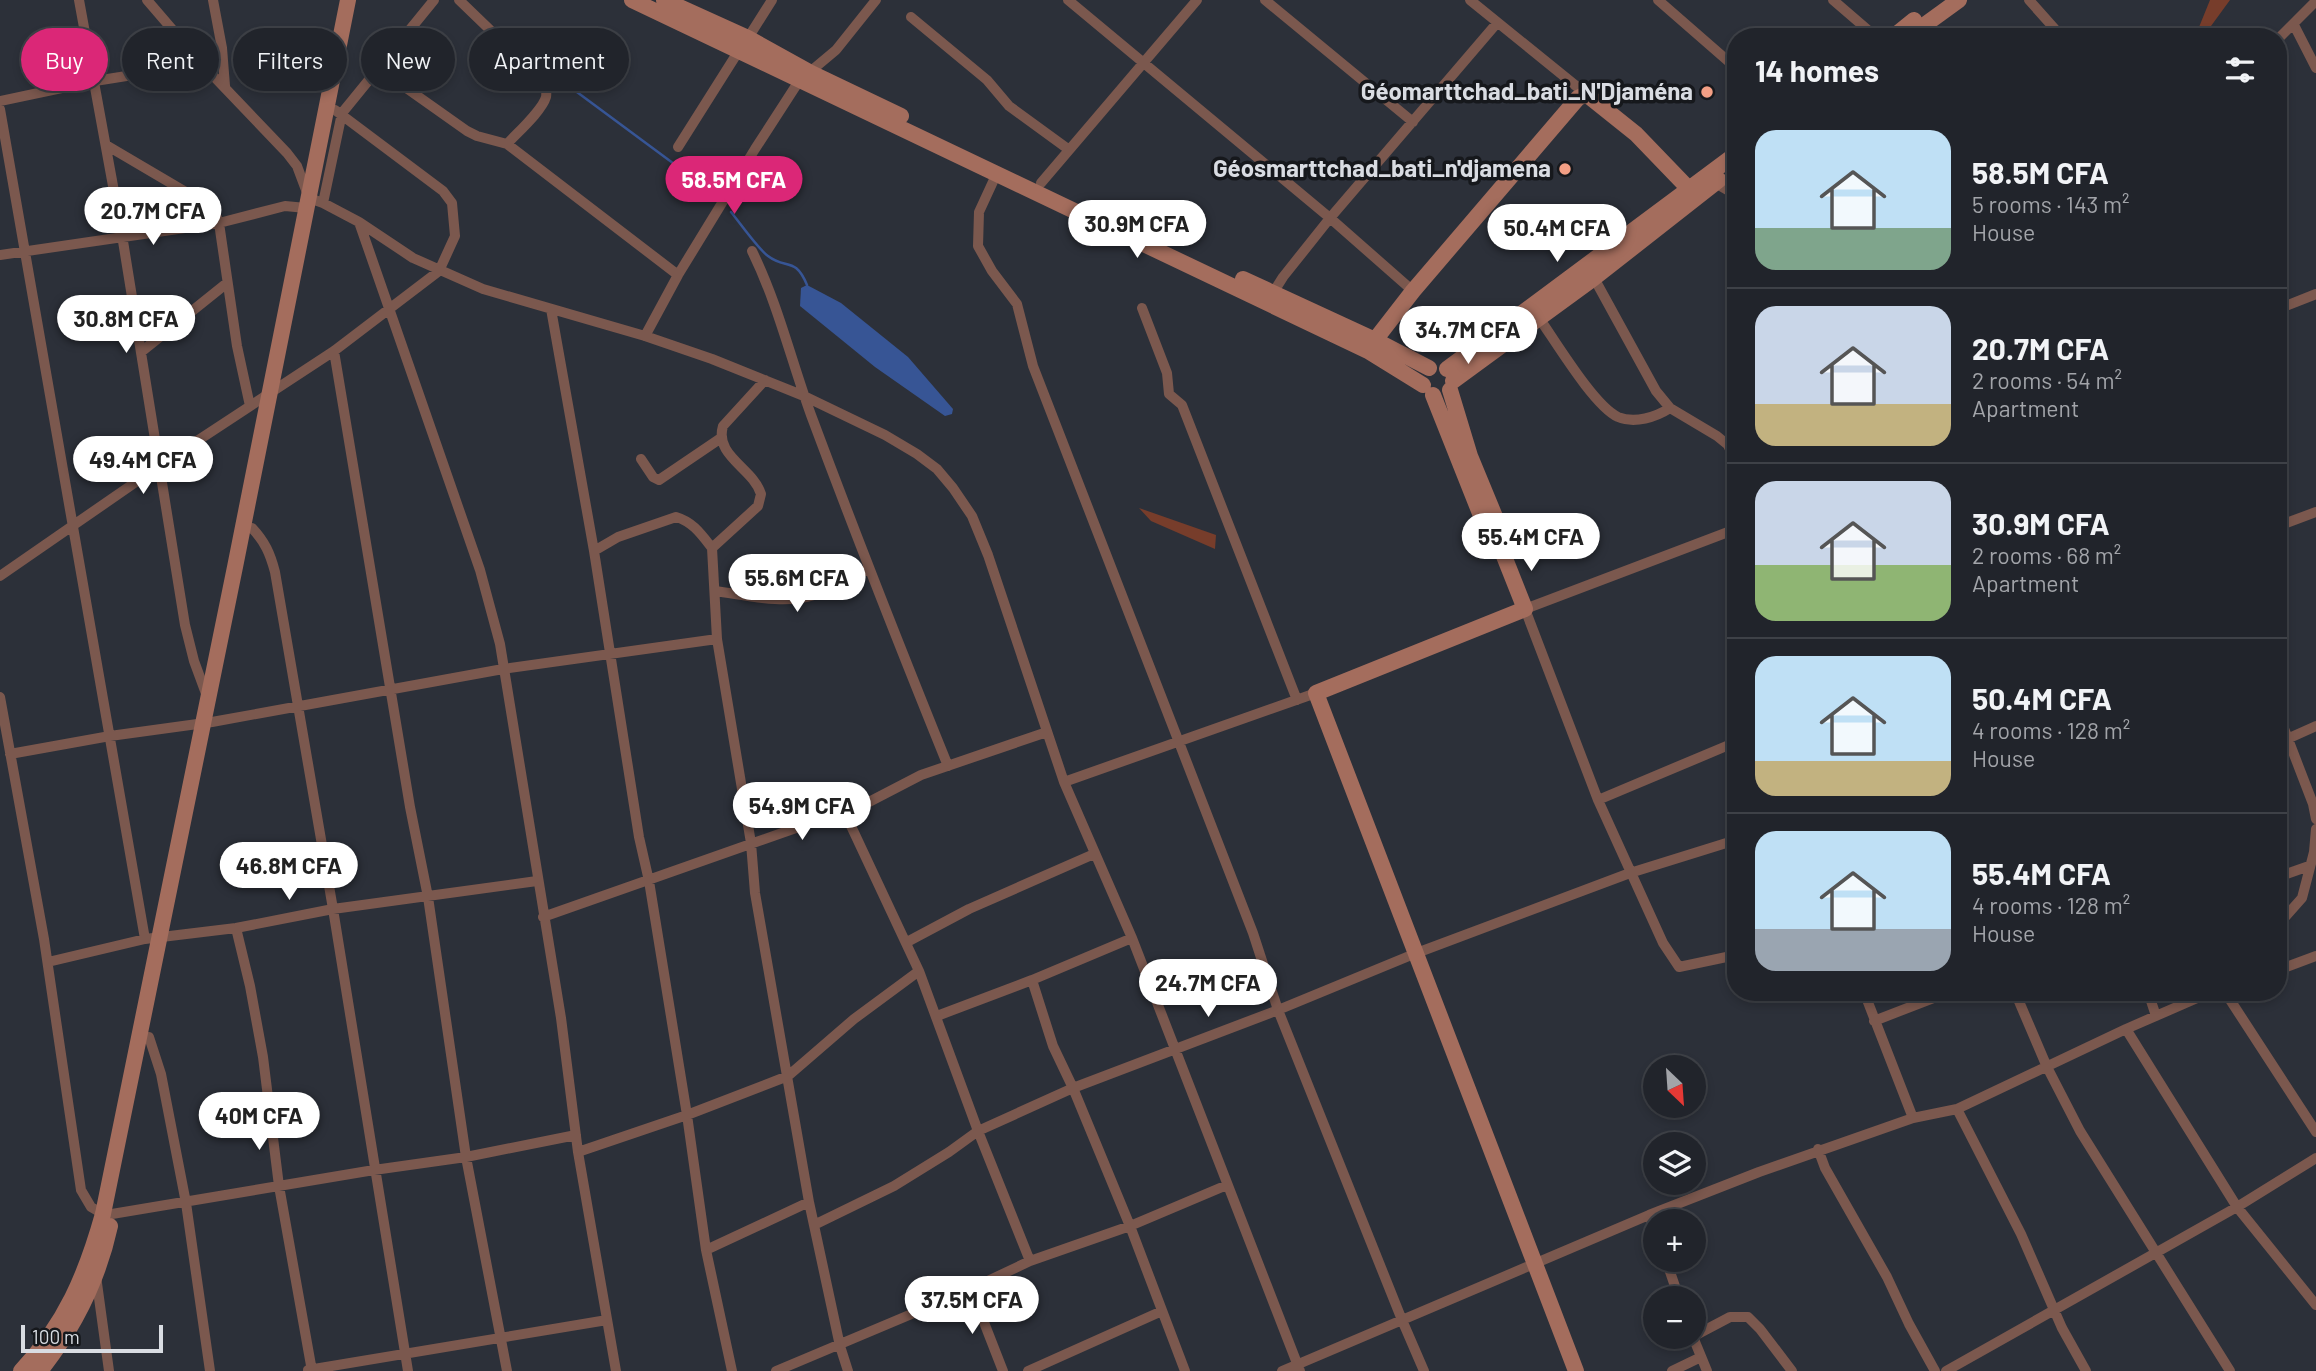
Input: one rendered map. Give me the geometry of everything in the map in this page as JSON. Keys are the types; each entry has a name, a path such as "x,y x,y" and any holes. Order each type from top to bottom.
{"street":[{"path":"79,0 85,28"},
{"path":"147,0 171,28"},
{"path":"213,0 222,48 225,86"},
{"path":"208,722 208,699 314,203 348,0"},
{"path":"314,203 338,112 358,0"},
{"path":"411,28 434,0"},
{"path":"459,0 542,80 546,89 540,107 508,144"},
{"path":"632,0 738,52 805,77 1041,183 1270,298 1384,359 1428,390 1442,395 1450,380 1727,161"},
{"path":"664,0 748,37 805,77 997,173 1270,298 1375,340 1429,368"},
{"path":"748,37 772,0"},
{"path":"645,336 678,275 755,149 805,77 836,50 876,0"},
{"path":"1068,0 1330,218 1413,291"},
{"path":"1041,183 1197,0"},
{"path":"1265,0 1413,122"},
{"path":"1470,0 1636,134 1689,189"},
{"path":"1658,0 1727,60"},
{"path":"1833,0 1866,28"},
{"path":"1905,28 1941,0"},
{"path":"1920,28 1959,0"},
{"path":"2029,0 2055,28"},
{"path":"2287,31 2316,1"},
{"path":"911,17 987,80 1018,113 1068,149"},
{"path":"1270,298 1330,218 1497,23"},
{"path":"2294,25 2316,68"},
{"path":"678,147 738,52"},
{"path":"219,80 287,153 314,203"},
{"path":"338,112 361,87"},
{"path":"0,101 48,91"},
{"path":"97,91 186,625 194,661 208,699"},
{"path":"410,91 467,131 508,144 678,275"},
{"path":"1375,340 1413,291 1573,102 1586,94"},
{"path":"0,109 129,858 158,938 149,1037 108,1214 80,1286 57,1325 21,1371"},
{"path":"0,576 159,466 334,351 439,271 455,236 452,203 443,191 338,112"},
{"path":"106,145 212,208 219,223 227,284 250,406"},
{"path":"997,173 979,212 978,246 992,271 1017,304 1033,366 1254,933 1278,1010 1424,1371"},
{"path":"1450,380 1594,278 1727,174"},
{"path":"1715,183 1727,190"},
{"path":"0,255 122,235 219,223 285,206 314,203 359,222 413,258 483,289 645,336 804,396 885,435 937,469 972,516 988,555 1064,782 1132,938 1299,1368"},
{"path":"359,222 480,570 497,631 561,1018 578,1152 616,1371"},
{"path":"752,251 778,309 804,396 868,569 948,766"},
{"path":"1594,278 1656,391 1670,408 1727,444"},
{"path":"141,352 227,284"},
{"path":"2287,306 2316,295"},
{"path":"1142,308 1167,373 1169,394 1182,404 1297,700"},
{"path":"551,309 594,551 639,837 649,881 687,1115 705,1250 732,1371"},
{"path":"1539,318 1602,405 1619,418 1648,418 1670,408"},
{"path":"334,351 410,807 428,897 466,1157 506,1371"},
{"path":"1502,551 1491,541 1428,390 1423,376 1429,368 1438,365 1450,380 1469,456 1503,536 1502,551 1598,800 1663,943 1679,967 1727,957"},
{"path":"712,548 758,506 760,500 759,488 725,448 720,438 723,426 765,380"},
{"path":"40,1371 69,1331 96,1276 105,1249 108,1214 158,938 252,528 275,389"},
{"path":"641,459 653,477 659,480 720,438"},
{"path":"2287,523 2316,512"},
{"path":"594,551 618,537 676,517 695,526 712,548 717,639 751,844 755,893 809,1202 840,1346 848,1371"},
{"path":"252,528 270,552 333,909 408,1371"},
{"path":"1064,782 1317,693 1525,609 1727,532"},
{"path":"715,591 780,599 798,598 814,594 868,569"},
{"path":"10,754 208,722 503,669 717,639"},
{"path":"1317,693 1414,954 1576,1371"},
{"path":"0,697 48,962 81,1190 92,1208 108,1214 186,1203 466,1157 576,1135"},
{"path":"2287,739 2316,726"},
{"path":"543,917 867,803 921,775 1047,732"},
{"path":"1598,800 1727,746"},
{"path":"2287,747 2313,804 2316,819"},
{"path":"844,811 919,971 1030,1261"},
{"path":"2302,898 2314,852 2316,829"},
{"path":"814,1225 894,1186 978,1131 1073,1088 1278,1010 1414,954 1630,873 1727,843"},
{"path":"907,942 969,909 1094,855"},
{"path":"2287,874 2309,866"},
{"path":"48,962 158,938 236,928 333,909 537,881"},
{"path":"2287,915 2302,898 2316,888"},
{"path":"236,928 263,1057 279,1186 310,1370 607,1320"},
{"path":"936,1016 1132,938"},
{"path":"2287,967 2316,956"},
{"path":"578,1152 687,1115 788,1076 854,1019 919,971"},
{"path":"1032,980 1053,1046 1130,1226 1185,1371"},
{"path":"1867,1001 1913,1118"},
{"path":"1874,1021 1926,1001"},
{"path":"2019,1001 2047,1067 2080,1131 2230,1371"},
{"path":"2151,1001 2157,1016"},
{"path":"1664,1209 1818,1149 1913,1118 1957,1109 2191,1001"},
{"path":"2231,1001 2316,1132"},
{"path":"2126,1029 2237,1207 2316,1305"},
{"path":"149,1037 161,1074 186,1203 209,1371"},
{"path":"1957,1109 2021,1234 2054,1310 2086,1371"},
{"path":"1818,1149 1825,1168 1887,1277 1935,1371"},
{"path":"1946,1371 2237,1207 2316,1158"},
{"path":"776,1371 840,1346 1030,1261 1130,1226 1227,1185"},
{"path":"705,1250 809,1202"},
{"path":"1283,1371 1299,1368 1402,1320 1643,1218"},
{"path":"96,1276 109,1371"},
{"path":"971,1289 1003,1371"},
{"path":"1028,1371 1162,1311"},
{"path":"1706,1331 1731,1317 1748,1317 1792,1371"},
{"path":"1698,1349 1707,1371"},
{"path":"1672,1371 1701,1357"}],"shaded area":[{"path":"2210,0 2230,0 2210,28 2199,28"},
{"path":"1139,508 1216,535 1215,549 1151,521"}],"water":[{"path":"807,285 841,303 908,357 953,409 952,414 945,416 875,367 800,306 801,288"}],"waterway":[{"path":"576,91 712,192"},
{"path":"731,212 764,253 774,260 794,267 807,285"}],"place":[{"name":"Géomarttchad_bati_N'Djaména","path":"1707,92"},
{"name":"Géosmarttchad_bati_n'djamena","path":"1565,169"}]}
